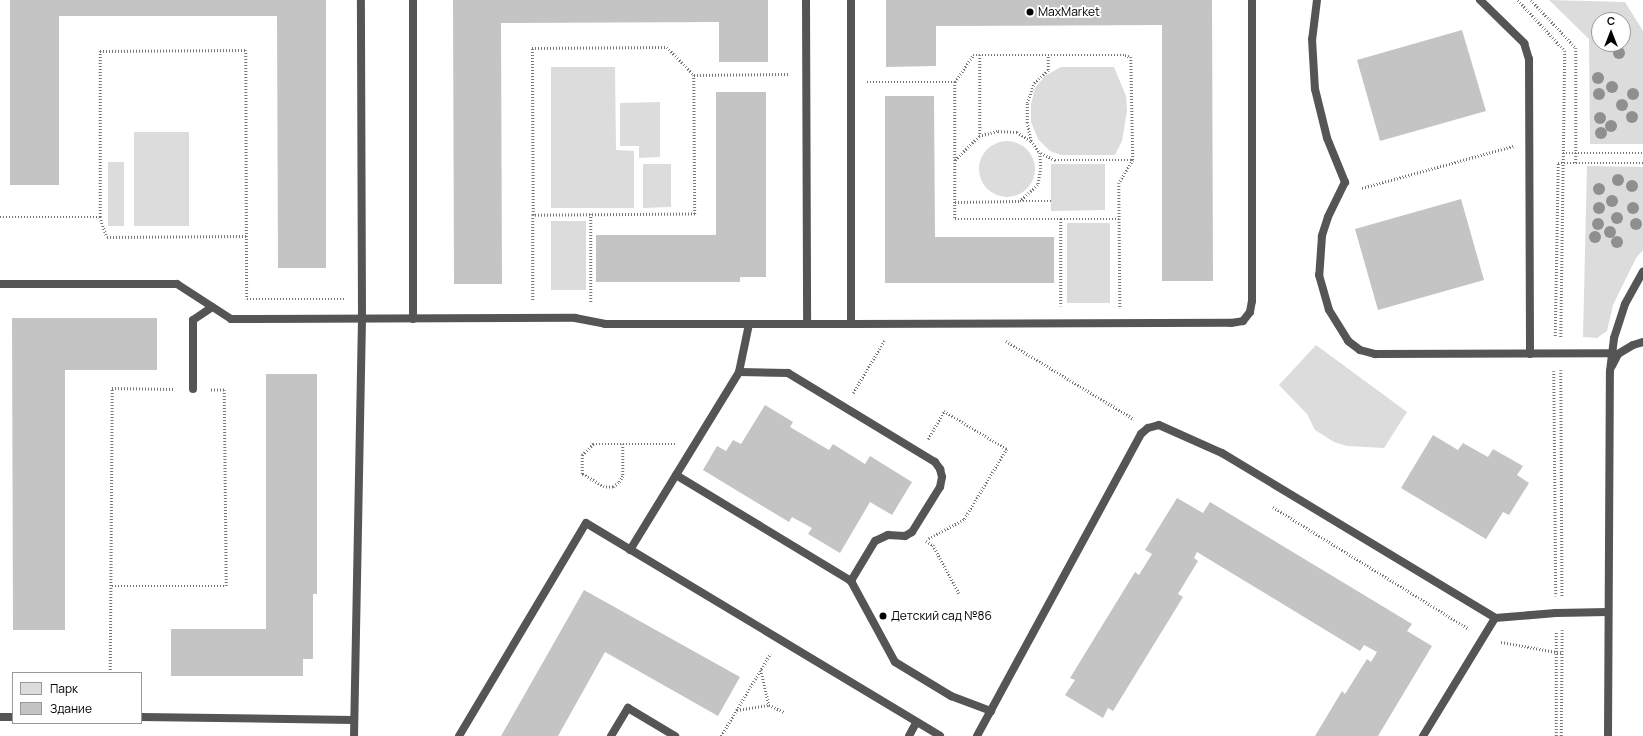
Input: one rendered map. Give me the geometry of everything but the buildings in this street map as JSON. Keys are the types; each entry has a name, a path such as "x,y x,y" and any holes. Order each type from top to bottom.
{"lane":[{"path":"354,736 353,720 362,318 361,0"},
{"path":"413,0 413,318"},
{"path":"806,0 807,324"},
{"path":"850,0 851,324"},
{"path":"0,284 177,284 231,319 575,318 605,324 1231,323 1243,321 1250,312 1252,0"},
{"path":"1317,0 1312,39 1315,89 1327,138 1345,182 1328,217 1322,236 1319,275 1328,310 1348,341 1360,350 1375,354 1612,354"},
{"path":"1480,0 1528,50 1530,354"},
{"path":"1608,736 1610,370 1614,338 1625,304 1643,272"},
{"path":"193,389 193,320 212,307"},
{"path":"630,550 739,372 749,324"},
{"path":"1610,370 1618,354 1633,344 1643,342"},
{"path":"739,372 788,373 938,465 942,483 912,532 905,536 888,535 875,541 851,581"},
{"path":"978,736 1141,434 1148,428 1159,425 1222,453 1495,618 1556,613 1608,612"},
{"path":"676,475 851,581 895,662 951,696 991,712"},
{"path":"459,736 586,523 916,723 940,736"},
{"path":"1423,736 1495,618"},
{"path":"611,736 628,708 675,736"},
{"path":"0,717 12,717"},
{"path":"142,717 353,720"},
{"path":"909,736 916,723"}],"path":[{"path":"1531,0 1576,48 1576,163"},
{"path":"532,214 694,214 694,75 667,48 532,48 532,214 532,318"},
{"path":"247,236 107,237 100,217 100,51 246,50 247,236 247,299 362,298"},
{"path":"1119,219 955,219 955,82 974,55 1125,55 1130,57 1133,160 1119,183 1120,323"},
{"path":"980,55 980,136"},
{"path":"1031,141 1027,123 1027,103 1034,83 1048,70 1048,55"},
{"path":"694,75 806,74"},
{"path":"851,82 955,82"},
{"path":"955,161 980,136 998,131 1017,132 1031,141 1040,153 1055,160 1133,160"},
{"path":"1340,194 1529,141"},
{"path":"1020,201 1038,185 1041,168 1040,153"},
{"path":"1563,153 1643,153"},
{"path":"1555,330 1558,163 1643,163"},
{"path":"955,202 1051,201"},
{"path":"591,214 591,306"},
{"path":"0,217 100,217"},
{"path":"1061,219 1061,323"},
{"path":"844,408 872,362"},
{"path":"1554,373 1556,736"},
{"path":"110,672 112,586 112,388 224,390 226,586 112,586"},
{"path":"919,453 944,411 1008,449 964,520 926,541"},
{"path":"623,444 623,476 619,483 613,487 604,487 582,474 582,455 593,444 695,443"},
{"path":"912,532 933,545 959,593"},
{"path":"721,736 779,640"},
{"path":"761,670 769,705"},
{"path":"737,710 769,705 784,712"}],"green space":[{"path":"1549,0 1625,2 1643,31 1643,144 1590,144 1589,39"},
{"path":"551,67 615,67 616,150 634,151 634,208 551,208"},
{"path":"1061,67 1114,67 1126,96 1127,111 1122,141 1115,155 1061,155 1050,151 1038,139 1031,122 1031,104 1035,88 1045,76"},
{"path":"660,102 660,157 639,158 639,146 620,146 620,103"},
{"path":"134,132 189,132 189,226 134,226"},
{"path":"1007,141 1018,143 1027,149 1033,158 1035,169 1033,180 1027,189 1018,195 1007,197 996,195 987,189 981,180 979,169 981,158 987,149 996,143"},
{"path":"108,162 124,162 124,226 108,226"},
{"path":"643,164 671,164 671,207 643,208"},
{"path":"1051,164 1105,164 1105,210 1051,211"},
{"path":"1587,166 1643,167 1643,250 1636,258 1613,305 1607,331 1597,338 1583,337"},
{"path":"551,221 586,221 586,290 551,290"},
{"path":"1067,223 1110,223 1110,303 1067,303"},
{"path":"1316,345 1407,412 1384,448 1347,446 1334,442 1315,430 1307,414 1279,385"}],"place":[{"name":"MaxMarket","path":"1030,12"},
{"name":"Детский сад №86","path":"883,616"}]}
